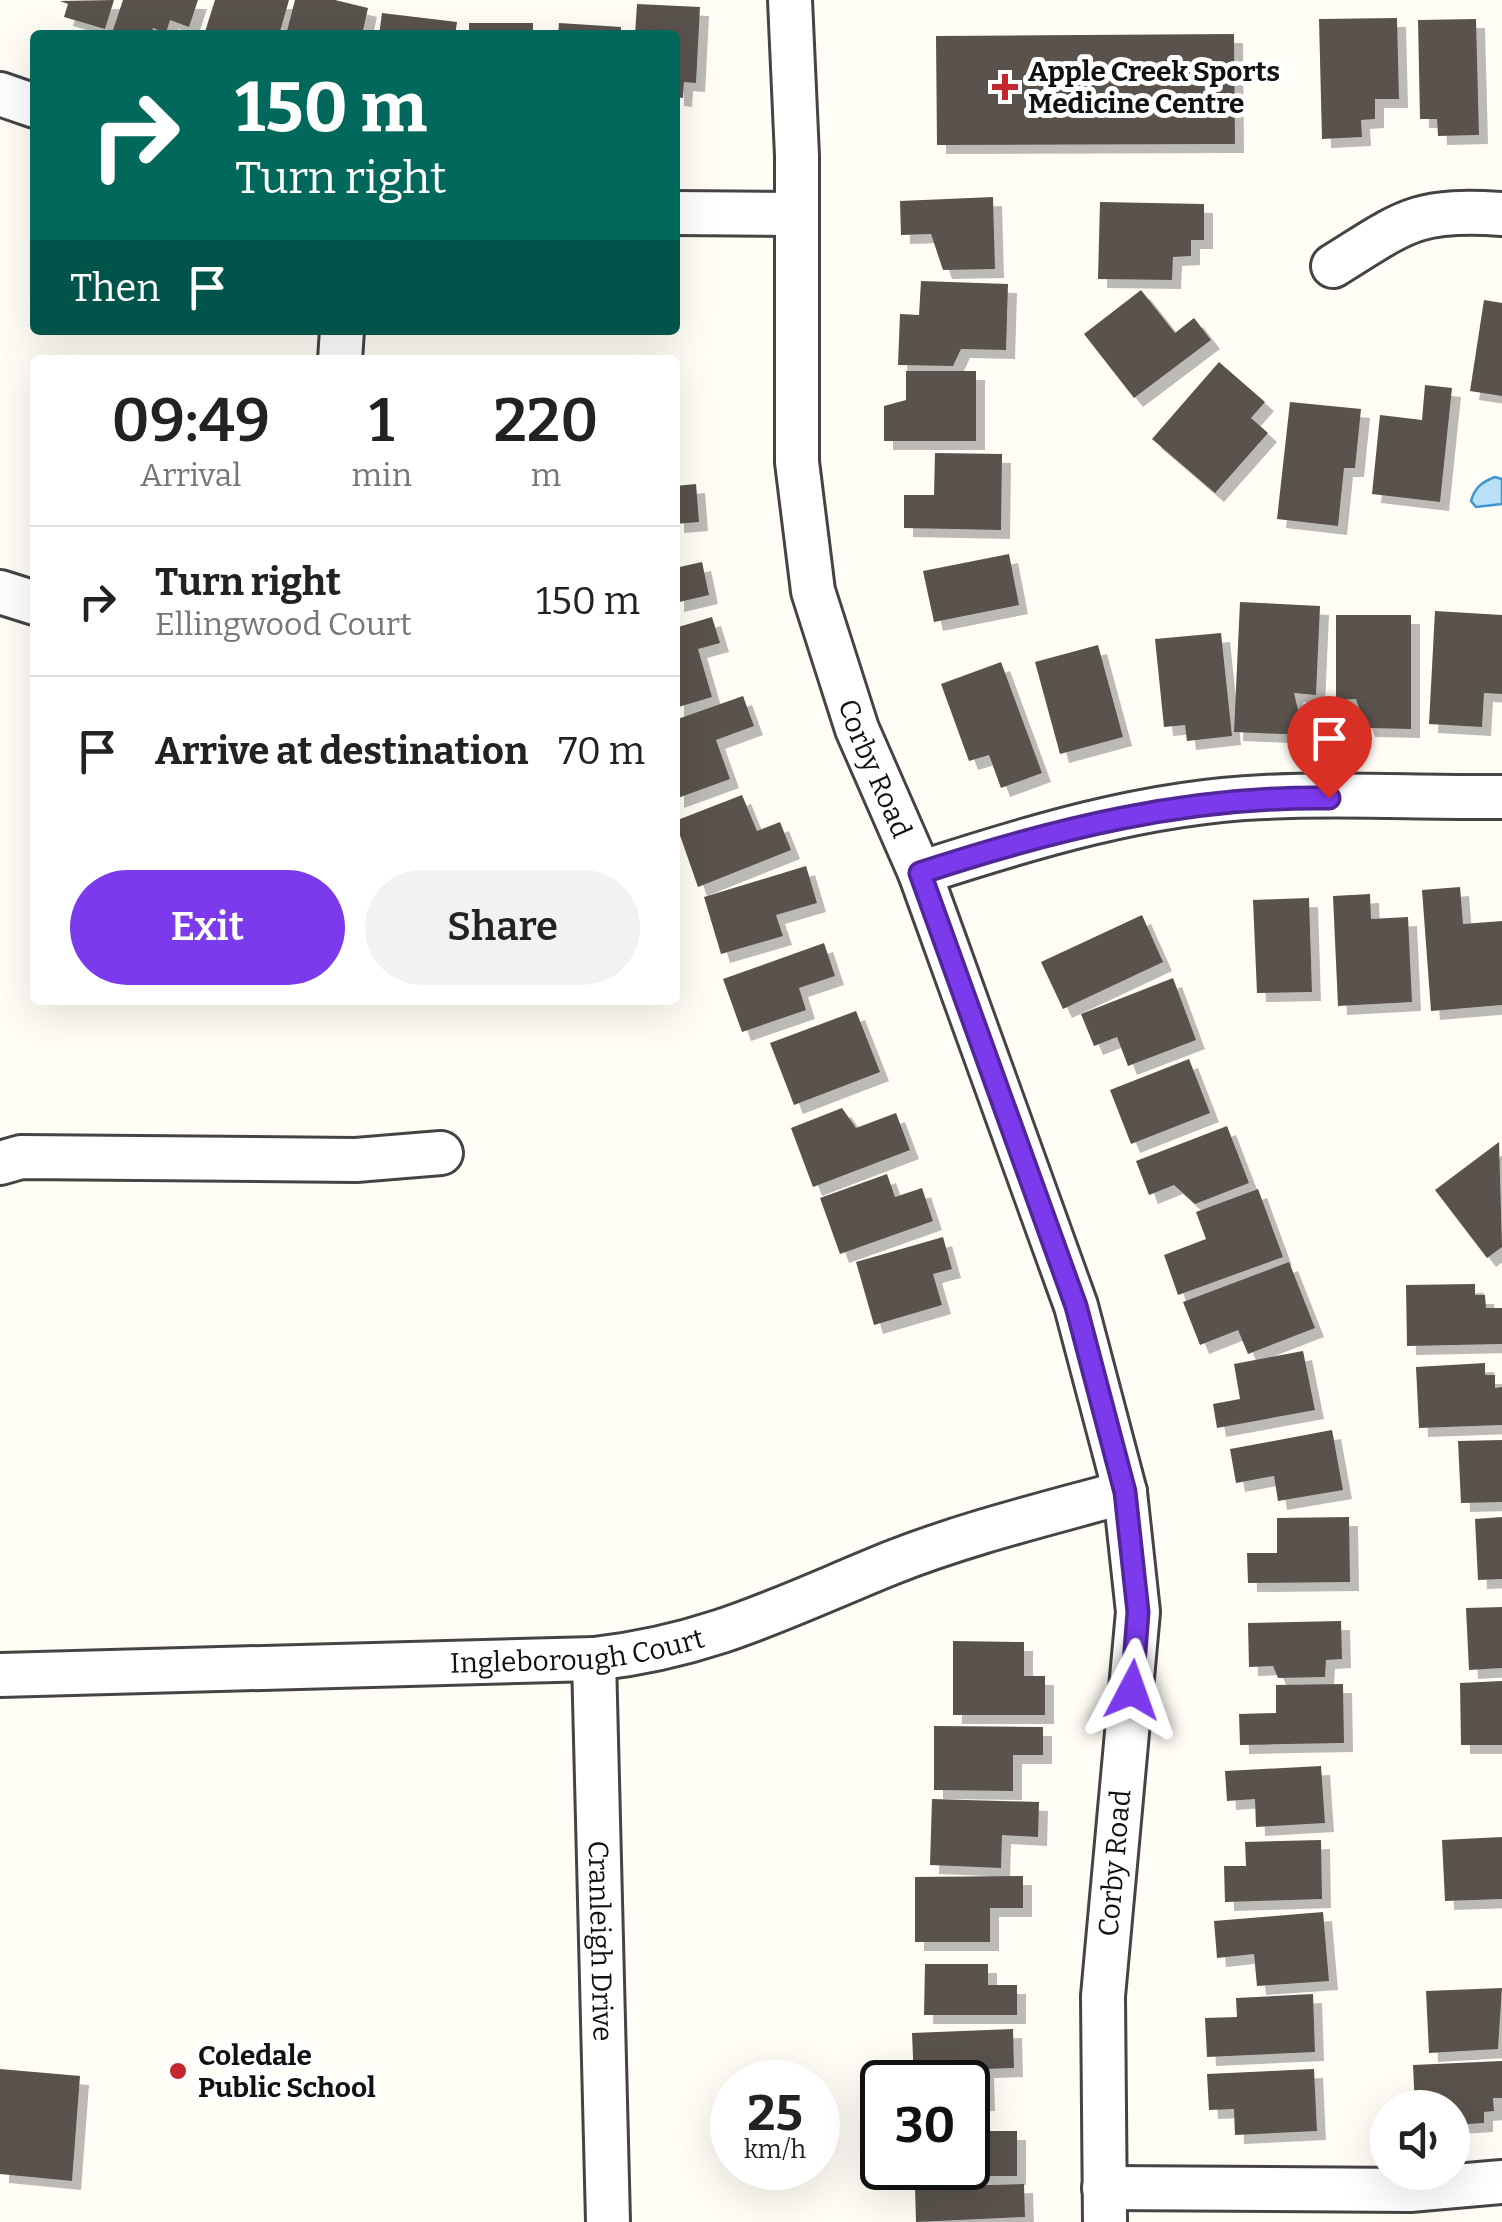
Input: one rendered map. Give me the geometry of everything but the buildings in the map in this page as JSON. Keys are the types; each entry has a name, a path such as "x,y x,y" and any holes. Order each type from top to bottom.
{"street":[{"name":"Corby Road","path":"790,0 797,462 813,591 857,729 920,873 1076,1306 1125,1492 1138,1612 1103,1996 1104,2205"},
{"path":"0,94 30,104"},
{"path":"1333,266 1407,220 1451,210 1502,214"},
{"path":"680,212 796,214"},
{"path":"0,592 30,601"},
{"path":"920,873 1080,826 1217,801 1264,797 1502,797"},
{"path":"0,1163 20,1156 356,1160 441,1153"},
{"name":"Ingleborough Court","path":"0,1674 594,1659 650,1653 710,1637 1005,1523 1125,1492"},
{"name":"Cranleigh Drive","path":"594,1659 608,2222"},
{"path":"1104,2205 1502,2182"}],"water":[{"path":"1495,477 1502,479 1502,504 1476,507 1471,501 1475,492"}],"place":[{"name":"Apple Creek Sports Medicine Centre","path":"1005,87"},
{"name":"Coledale Public School","path":"178,2071"}],"route":[{"path":"1132,1690 1138,1612 1125,1492 1076,1306 920,873 986,851 1143,811 1264,797 1329,798"}]}
